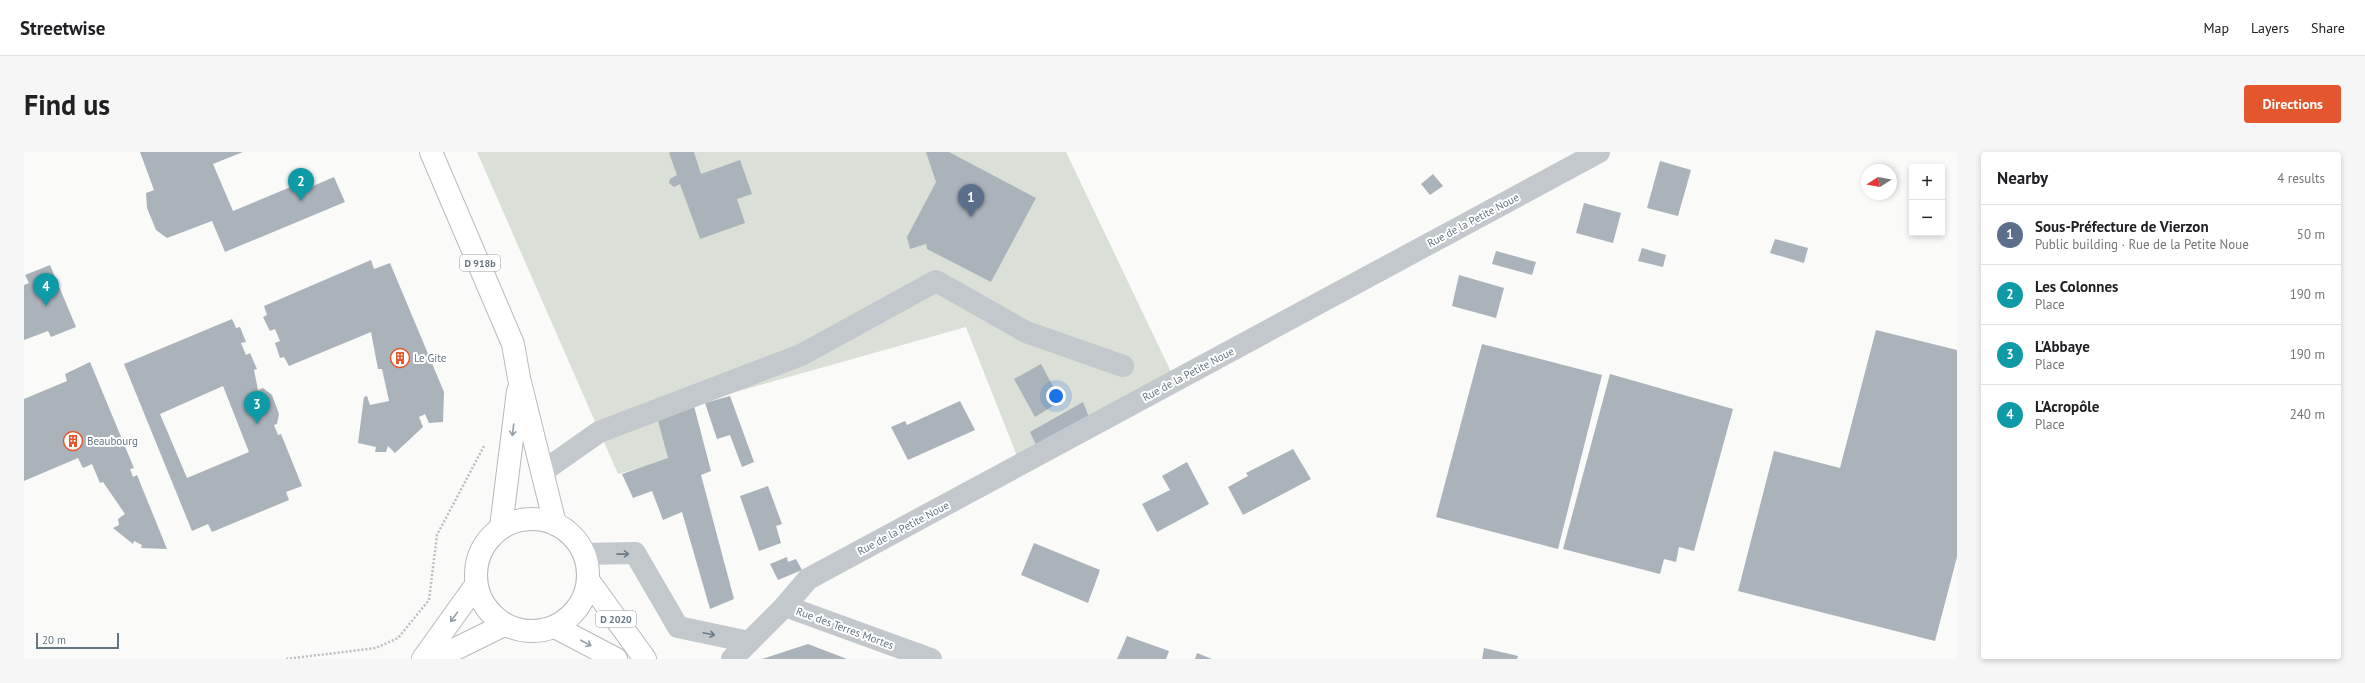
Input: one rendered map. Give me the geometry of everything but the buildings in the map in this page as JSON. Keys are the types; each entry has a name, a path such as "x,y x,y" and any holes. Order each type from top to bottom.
{"main road":[{"name":"D 918b","path":"431,152 513,344 519,378 555,524"},
{"name":"D 918b","path":"501,527 519,378"},
{"path":"525,519 537,519 555,524 568,531 584,554 588,580 585,594 578,608 568,619 555,627 538,632 520,631 504,625 481,601 476,585 475,569 479,554 488,539 501,527 525,519"},
{"name":"D 2020","path":"588,580 645,659"},
{"path":"423,659 476,585"},
{"path":"435,659 504,625"},
{"path":"555,627 616,659"}],"street":[{"name":"Rue de la Petite Noue","path":"785,606 808,580 1599,152"},
{"path":"542,472 599,432 801,355 936,281 1026,332 1123,366"},
{"path":"584,554 635,553 678,627 749,642"},
{"name":"Rue des Terres Mortes","path":"732,659 785,606 930,659"}],"path":[{"path":"286,659 376,648 398,638 429,600 437,535 487,440"}],"shaded area":[{"path":"477,152 1066,152 1172,374 1019,461 966,327 658,414 668,460 618,474"}],"place":[{"name":"Les Colonnes","path":"301,201"},
{"name":"Sous-Préfecture de Vierzon","path":"971,217"},
{"name":"L'Acropôle","path":"46,306"},
{"name":"Le Gite","path":"400,358"},
{"name":"L'Abbaye","path":"257,424"},
{"name":"Beaubourg","path":"73,441"}]}
